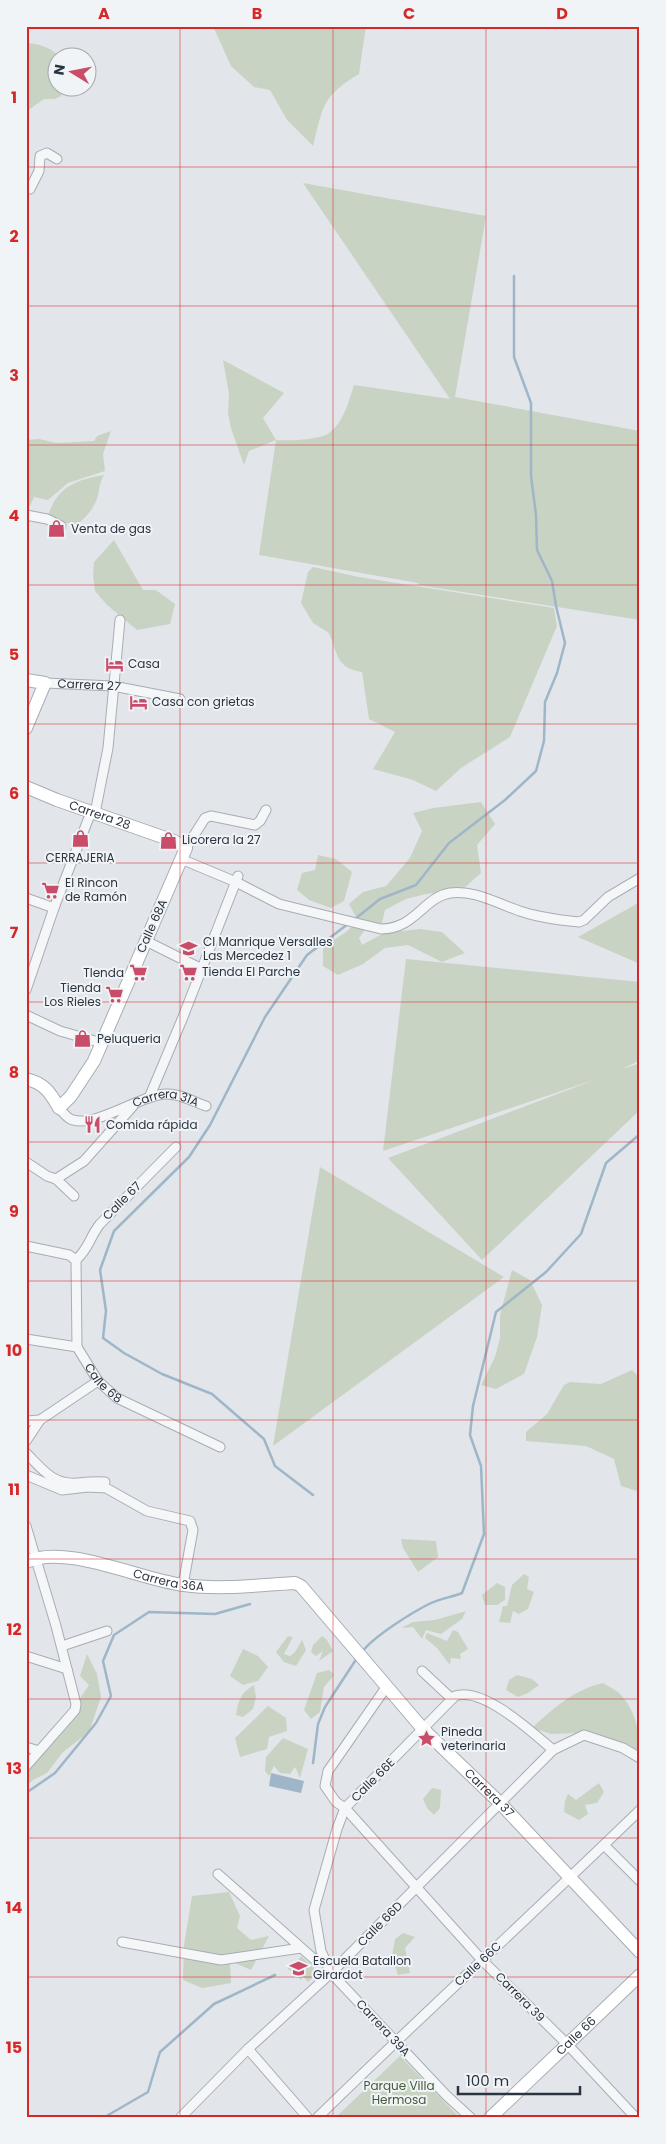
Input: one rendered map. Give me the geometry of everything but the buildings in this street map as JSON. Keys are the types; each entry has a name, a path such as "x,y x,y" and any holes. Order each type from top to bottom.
{"street":[{"path":"26,186 30,189 39,171 40,156 47,153 57,159"},
{"path":"26,515 47,519 61,526"},
{"path":"26,990 54,908 93,812 105,770 120,620"},
{"name":"Carrera 27","path":"26,680 46,683 113,686 180,699"},
{"path":"26,728 46,683"},
{"name":"Carrera 28","path":"26,787 174,841 184,854"},
{"name":"Calle 68A","path":"59,1108 85,1078 195,831 205,818 211,816 256,824 260,821 266,810"},
{"path":"184,854 237,879 279,904 346,922 390,929 416,916 439,896 458,892 472,894 523,913 548,919 579,922 584,920 608,897 640,878"},
{"path":"149,1098 237,879"},
{"path":"26,898 54,908"},
{"path":"146,941 202,969"},
{"path":"26,1015 60,1031 102,1043"},
{"name":"Carrera 31A","path":"26,1079 44,1086 50,1091 59,1108 72,1120 81,1121 97,1118 149,1098 166,1094 206,1106"},
{"path":"56,1179 84,1162 135,1103"},
{"name":"Calle 67","path":"76,1260 86,1251 93,1233 100,1224 176,1147"},
{"path":"26,1162 46,1176 56,1179 74,1196"},
{"path":"26,1246 69,1255 76,1260 77,1347 26,1339"},
{"name":"Calle 68","path":"77,1347 98,1381 116,1398 220,1447"},
{"path":"26,1440 40,1420 98,1381"},
{"path":"26,1421 40,1420"},
{"path":"26,1453 54,1480 61,1483 106,1482"},
{"path":"26,1475 62,1490 88,1487 106,1488 147,1511 190,1521 193,1530 182,1585"},
{"path":"26,1526 32,1560 62,1646 73,1691 75,1710 26,1766"},
{"name":"Carrera 36A","path":"32,1560 75,1559 182,1585 225,1586 295,1583 302,1586"},
{"name":"Carrera 37","path":"302,1586 423,1729 500,1803 640,1952"},
{"path":"62,1646 107,1631"},
{"path":"26,1656 67,1669"},
{"path":"422,1671 452,1699 462,1693 496,1706 521,1722 553,1750"},
{"name":"Carrera 39","path":"387,1686 325,1778 325,1786 329,1794 345,1808 482,1960 568,2045 636,2118"},
{"name":"Calle 66E","path":"318,1896 345,1808 452,1699"},
{"name":"Calle 66D","path":"180,2118 248,2050 331,1973 553,1750 578,1736 584,1735 623,1748 640,1758"},
{"path":"26,1747 39,1752"},
{"name":"Calle 66C","path":"316,2118 640,1810"},
{"path":"604,1846 640,1881"},
{"path":"218,1874 314,1959 324,1958"},
{"name":"Carrera 39A","path":"318,1896 314,1910 318,1936 324,1958 331,1973 446,2095 471,2118"},
{"path":"122,1942 221,1960 301,1948"},
{"name":"Calle 66","path":"490,2118 640,1975"},
{"path":"248,2050 308,2118"}],"green space":[{"path":"213,26 366,26 359,74 338,89 326,103 322,111 313,146 287,120 270,90 254,87 231,66"},
{"path":"26,43 48,49 48,98 57,98 44,99 26,112"},
{"path":"303,183 486,216 455,397 640,431 640,620 418,585 418,583 259,555 276,440 311,439 329,433 339,423 354,385 450,399"},
{"path":"223,360 284,393 263,418 276,440 249,451 244,465 231,428 228,413 229,394"},
{"path":"111,431 103,454 105,471 68,483 48,500 34,497 30,506 26,505 26,440 39,439 57,443 94,441 97,436"},
{"path":"104,475 94,505 78,524 63,523 48,516 56,498 68,487 84,479"},
{"path":"114,540 143,590 156,590 175,604 170,624 137,630 107,605 95,591 94,562"},
{"path":"313,567 359,577 554,608 557,626 510,737 461,768 436,791 413,780 373,769 395,732 369,719 362,672 347,667 339,659 329,633 313,623 301,603 308,572"},
{"path":"481,802 495,824 477,845 481,873 463,889 406,899 385,910 382,923 370,923 359,938 362,945 384,933 420,929 442,932 465,953 442,962 408,945 385,948 363,964 338,975 323,966 323,947 346,932 358,921 349,904 363,892 386,886 410,858 422,831 413,813 433,808"},
{"path":"318,855 336,859 352,872 344,901 331,908 309,900 297,890 302,873 315,870"},
{"path":"640,902 640,964 578,937"},
{"path":"406,959 640,982 640,1060 623,1069 640,1063 640,1110 482,1260 388,1158 597,1079 383,1151"},
{"path":"320,1167 504,1277 273,1446"},
{"path":"512,1270 530,1280 542,1305 537,1337 524,1374 496,1389 481,1385 495,1357 500,1338 500,1315"},
{"path":"632,1370 640,1378 640,1492 621,1486 614,1459 586,1446 526,1441 526,1432 547,1414 564,1385 570,1382 601,1384"},
{"path":"401,1539 436,1541 438,1557 418,1572 403,1548"},
{"path":"524,1574 529,1577 527,1589 534,1592 528,1609 519,1614 513,1611 510,1623 499,1622 503,1606 507,1606 512,1585"},
{"path":"497,1583 505,1587 505,1600 497,1605 485,1605 482,1595"},
{"path":"466,1611 462,1619 441,1634 426,1630 422,1639 413,1627 401,1628 413,1622 435,1620"},
{"path":"453,1630 458,1632 468,1649 460,1654 461,1659 451,1658 450,1665 437,1648 425,1638 427,1633 447,1641"},
{"path":"288,1636 293,1637 284,1654 290,1656 295,1652 302,1640 306,1650 296,1666 284,1662 276,1652"},
{"path":"322,1636 327,1640 333,1651 319,1661 323,1651 316,1656 311,1652 313,1645"},
{"path":"243,1649 258,1656 268,1667 258,1681 243,1685 230,1676"},
{"path":"87,1654 97,1674 101,1697 89,1732 63,1752 47,1773 26,1786 26,1761 76,1704 89,1685 80,1676"},
{"path":"329,1670 334,1675 324,1687 320,1712 311,1719 304,1710 317,1673"},
{"path":"517,1675 532,1679 539,1685 518,1697 506,1690 509,1680"},
{"path":"603,1683 620,1694 635,1718 639,1736 640,1765 621,1753 602,1736 576,1733 551,1734 532,1728 573,1695"},
{"path":"254,1685 256,1697 253,1709 243,1717 236,1715 241,1697"},
{"path":"268,1706 286,1718 287,1731 269,1737 267,1749 240,1757 235,1738"},
{"path":"283,1738 308,1749 300,1778 295,1767 290,1774 280,1773 274,1766 269,1776 265,1771 266,1757"},
{"path":"599,1783 604,1792 597,1803 585,1805 588,1814 579,1820 564,1812 568,1794 576,1800"},
{"path":"432,1788 441,1790 440,1808 434,1815 427,1808 423,1799"},
{"path":"229,1892 240,1916 237,1928 251,1940 269,1936 251,1970 230,1961 231,1983 202,1988 183,1980 184,1945 192,1896"},
{"path":"403,1933 415,1937 405,1948 410,1973 398,1975 392,1956 395,1939"},
{"path":"301,1956 318,1972 308,1982 303,1976 301,1980 287,1968 296,1964"},
{"name":"Parque Villa Hermosa","path":"400,2056 460,2118 335,2118"}],"water":[{"path":"271,1773 304,1781 301,1793 269,1786"}],"waterway":[{"path":"355,919 380,899 416,885 449,843 505,800 536,771 544,741 545,702 557,673 565,643 552,581 537,550 536,515 531,476 531,403 514,357 514,276"},
{"path":"313,1495 275,1466 264,1439 212,1394 162,1374 124,1353 103,1338 106,1311 100,1270 114,1231 189,1157 210,1125 265,1017 307,955 348,924"},
{"path":"362,1652 383,1633 412,1613 433,1602 462,1593 484,1534 481,1466 470,1435 473,1406 496,1312 546,1272 581,1234 606,1163 640,1134"},
{"path":"26,1793 55,1773 96,1723 111,1696 103,1661 114,1635 149,1612 215,1614 250,1604"},
{"path":"313,1763 318,1724 325,1707 357,1658"},
{"path":"103,2118 148,2092 160,2052 214,2004 275,1975"}],"place":[{"name":"Venta de gas","path":"57,529"},
{"name":"Casa","path":"114,664"},
{"name":"Casa con grietas","path":"138,702"},
{"name":"CERRAJERIA","path":"80,839"},
{"name":"Licorera la 27","path":"168,840"},
{"name":"El Rincon de Ramón","path":"51,890"},
{"name":"CI Manrique Versalles Las Mercedez 1","path":"189,949"},
{"name":"Tienda El Parche","path":"188,972"},
{"name":"TIenda","path":"138,973"},
{"name":"Tienda Los Rieles","path":"115,995"},
{"name":"Peluqueria","path":"83,1039"},
{"name":"Comida rápida","path":"92,1125"},
{"name":"Pineda veterinaria","path":"427,1739"},
{"name":"Escuela Batallon Girardot","path":"299,1968"}]}
